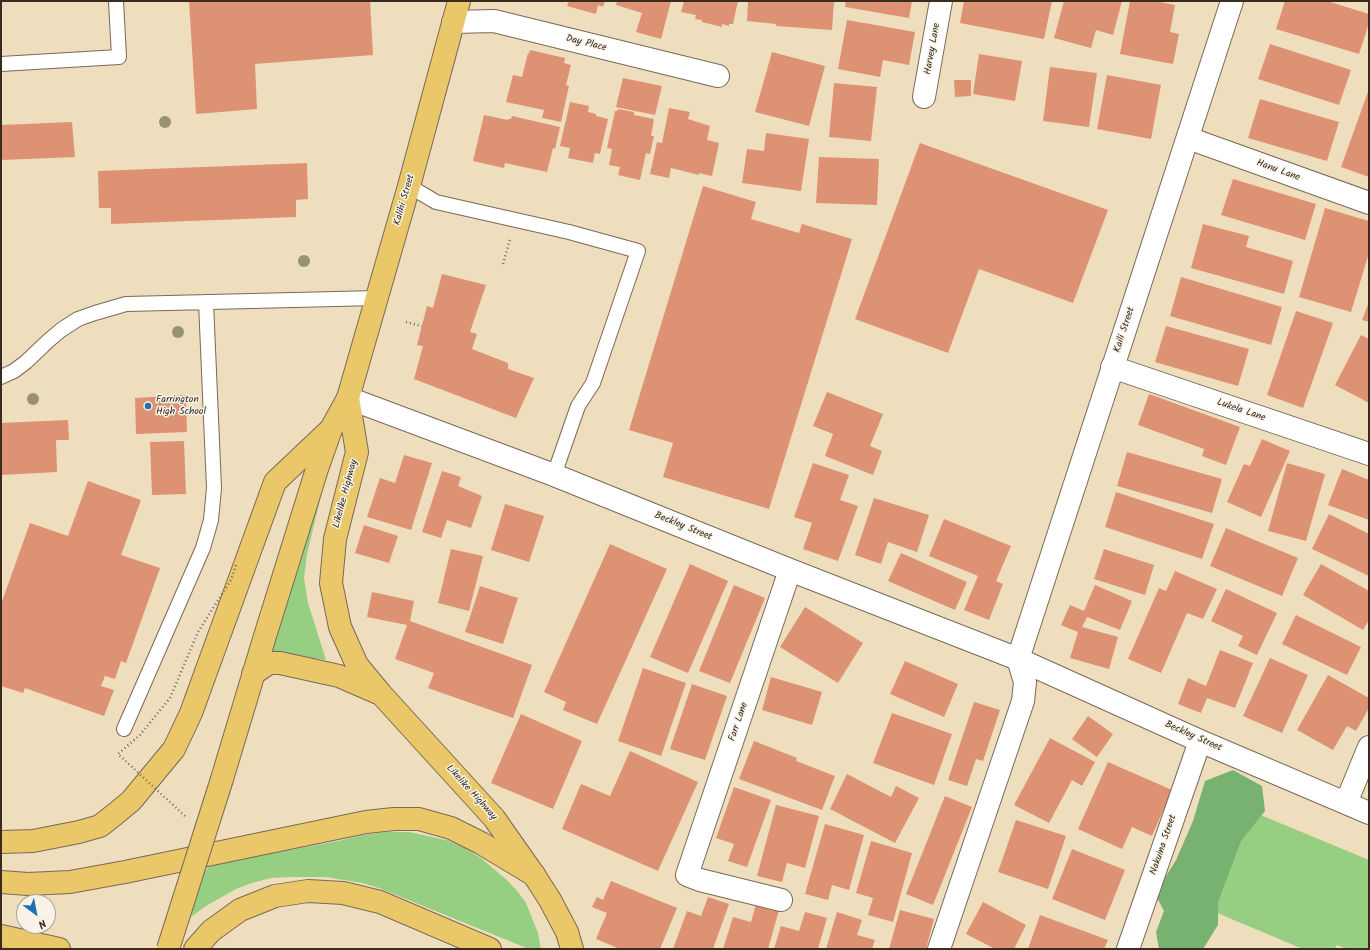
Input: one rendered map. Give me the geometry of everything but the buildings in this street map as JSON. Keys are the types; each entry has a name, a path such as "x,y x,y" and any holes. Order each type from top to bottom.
{"main road":[{"name":"Kalihi Street","path":"348,398 409,186 459,1"},
{"path":"168,949 222,779 312,484 331,430 348,398"},
{"name":"Likelike Highway","path":"348,398 357,452 335,539 331,583 340,628 357,664 381,694 494,818 550,900 564,925 572,949"},
{"path":"1,842 33,841 79,832 100,826 131,801 174,749 191,713 275,482 331,430"},
{"path":"254,674 269,663 280,663 339,676 381,694"},
{"path":"1,882 28,884 70,882 366,822 394,819 419,819 451,828 481,843 534,875"},
{"path":"195,949 211,931 240,910 274,896 308,891 343,893 380,902 490,949"},
{"path":"1,936 59,949"}],"street":[{"name":"Harvey Lane","path":"924,97 941,1"},
{"name":"Kaili Street","path":"1018,659 1232,1"},
{"name":"Day Place","path":"453,22 494,21 718,76"},
{"name":"Hanu Lane","path":"1188,138 1369,203"},
{"name":"Lukela Lane","path":"1112,367 1369,454"},
{"name":"Beckley Street","path":"348,398 554,475 790,570 1018,659 1200,741 1369,813"},
{"name":"Farr Lane","path":"781,900 700,880 687,875 790,570"},
{"path":"939,949 1023,701 1025,682 1018,659"},
{"name":"Nakuina Street","path":"1128,949 1200,741"},
{"path":"1346,803 1369,747"}],"lane":[{"path":"1,64 119,57 116,1"},
{"path":"409,186 436,202 569,232 638,251 593,383 578,406 554,475"},
{"path":"1,377 14,371 61,330 78,319 126,304 377,298"},
{"path":"124,729 203,548 211,520 214,488 206,302"}],"path":[{"path":"503,264 512,232"},
{"path":"406,322 422,326"},
{"path":"204,834 118,754 140,735 170,698 198,632 231,580 236,565"}],"green space":[{"path":"337,430 307,554 304,578 308,603 326,660 257,650"},
{"path":"1233,770 1262,786 1265,811 1241,841 1218,902 1218,925 1203,949 1159,949 1156,932 1164,911 1155,894 1176,860 1193,821 1205,781"},
{"path":"1251,811 1369,860 1369,949 1347,949 1337,945 1335,949 1303,949 1210,910"},
{"path":"386,832 409,832 446,840 463,847 481,858 508,881 526,903 538,933 541,949 529,949 379,888 362,883 326,877 271,878 252,883 236,889 206,906 192,916 173,934 193,881 207,869 213,860 257,856 363,835"}],"place":[{"name":"Farrington High School","path":"148,406"}]}
